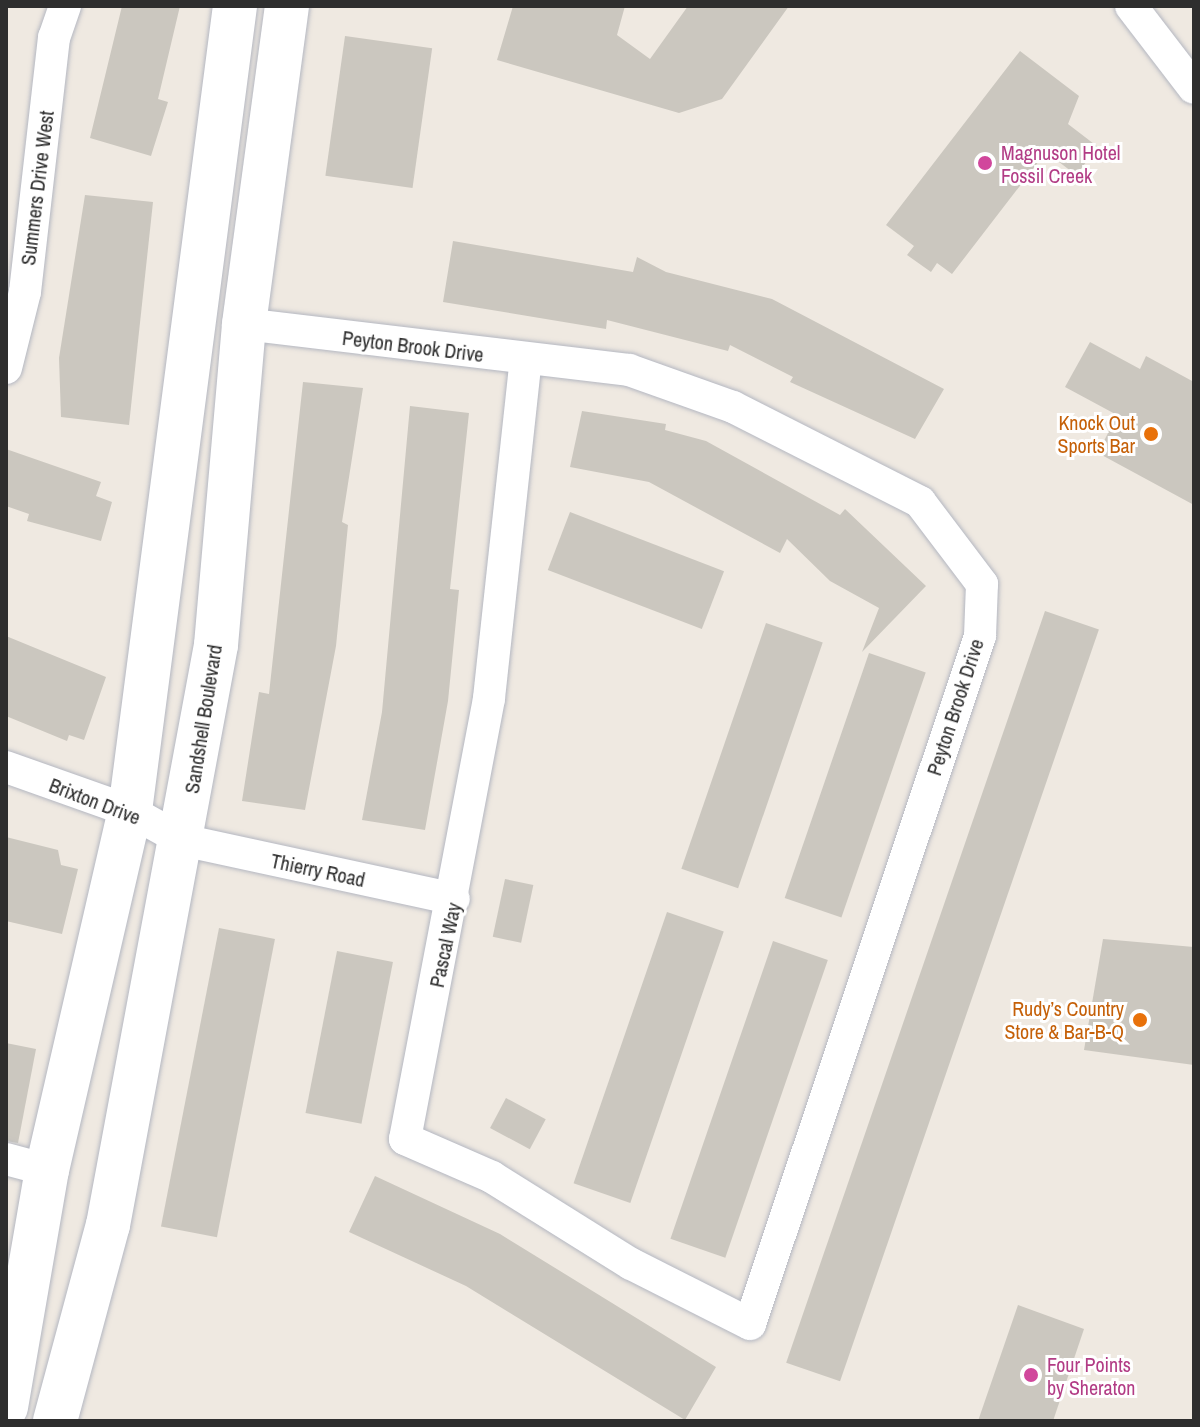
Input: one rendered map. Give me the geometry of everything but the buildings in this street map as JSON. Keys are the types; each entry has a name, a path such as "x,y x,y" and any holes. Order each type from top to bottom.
{"street":[{"name":"Summers Drive West","path":"6,368 25,292 54,38 65,6"},
{"path":"6,1407 27,1165 130,811 235,6"},
{"name":"Sandshell Boulevard","path":"55,1421 108,1225 216,645 244,324 287,6"},
{"path":"1131,6 1194,88"},
{"name":"Peyton Brook Drive","path":"244,324 629,370 733,407 878,476 920,502 982,584 980,636 750,1324"},
{"name":"Pascal Way","path":"526,360 489,698 454,899 405,1139 492,1177 631,1264 750,1324"},
{"name":"Brixton Drive","path":"6,767 130,811 182,840"},
{"name":"Thierry Road","path":"182,840 454,899"}],"place":[{"name":"Magnuson Hotel Fossil Creek","path":"985,163"},
{"name":"Knock Out Sports Bar","path":"1151,434"},
{"name":"Rudy’s Country Store & Bar-B-Q","path":"1140,1020"},
{"name":"Four Points by Sheraton","path":"1031,1375"}]}
